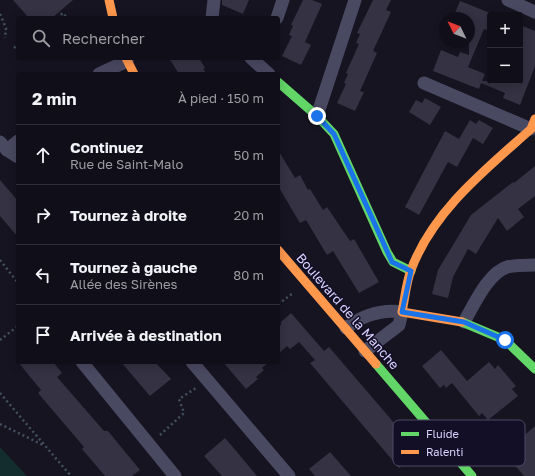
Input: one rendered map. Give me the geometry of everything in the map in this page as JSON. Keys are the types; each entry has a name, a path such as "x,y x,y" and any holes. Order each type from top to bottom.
{"street":[{"path":"109,0 113,16"},
{"path":"212,16 214,0"},
{"path":"278,16 283,0"},
{"path":"317,116 355,0"},
{"path":"508,0 535,12"},
{"path":"103,72 124,60"},
{"path":"127,60 133,72"},
{"path":"254,60 265,66"},
{"path":"365,351 399,325 411,271 421,248 451,204 471,182 533,124 424,83"},
{"path":"280,84 317,116 334,134 392,262 411,271"},
{"path":"8,150 16,143"},
{"name":"Boulevard de la Manche","path":"280,252 424,420"},
{"path":"464,322 494,274 506,267 535,264"},
{"path":"346,328 370,315 391,311 464,322 505,340 535,369"},
{"path":"84,364 176,476"},
{"path":"194,364 289,476"},
{"name":"Boulevard de la Manche","path":"463,466 472,476"}],"path":[{"path":"0,14 6,28 5,38"},
{"path":"0,260 16,280"},
{"path":"280,303 298,288"},
{"path":"0,340 16,328"},
{"path":"149,445 184,413 179,399 207,380"},
{"path":"0,393 71,476"},
{"path":"0,424 45,446"}],"green space":[{"path":"0,447 27,476 0,476"}],"building":[{"path":"13,0 73,0 54,16 27,16"},
{"path":"222,0 249,0 243,14 222,5"},
{"path":"303,0 312,0 322,4 305,42 311,45 301,65 282,56 292,36 289,35 293,26 291,25"},
{"path":"373,0 391,0 386,10 391,12 373,51 377,53 360,91 364,92 355,111 337,103 346,84 344,83 348,74 346,73 359,44 356,43 360,34 357,33"},
{"path":"460,1 488,12 487,30 484,29 468,67 485,74 482,81 487,81 487,84 523,84 523,26 535,31 535,66 520,105 503,98 505,93 481,83 479,89 433,71 441,50 458,57 460,52 469,55 469,48 475,48 475,12 455,12"},
{"path":"170,60 200,60 205,68 203,69 205,72 178,72"},
{"path":"425,98 441,107 430,125 409,112 416,100 422,103"},
{"path":"470,120 476,124 479,120 493,128 483,144 473,138 457,167 448,162 419,215 405,207 445,131 459,139"},
{"path":"280,153 295,178 300,175 308,190 310,189 323,210 327,207 350,241 354,239 379,282 359,293 333,251 327,255 306,220 300,223 280,189"},
{"path":"535,166 535,196 518,209 524,217 507,231 498,218 476,254 468,249 453,277 448,298 432,294 438,270 471,215"},
{"path":"0,180 16,199 16,235 0,216"},
{"path":"291,313 324,351 329,347 393,422 393,461 310,363 315,360 299,342 290,349 287,346 280,352 281,322"},
{"path":"441,350 467,381 489,362 495,369 498,365 516,386 512,389 518,396 488,420 482,413 479,416 452,383 446,388 444,385 440,388 422,366"},
{"path":"20,364 55,364 62,373 57,377 104,431 108,431 140,470 132,476 105,476 82,449 84,447 38,393 41,390"},
{"path":"123,364 157,364 171,379 150,396"},
{"path":"225,364 267,364 262,368 264,370 256,377 258,379 246,389"},
{"path":"535,426 535,476 524,476 515,466 525,466 525,435"},
{"path":"225,438 257,476 222,476 204,456"},
{"path":"330,452 351,476 315,476 309,469"}],"traffic: fast":[{"path":"280,84 317,116 334,134 387,252 393,262 411,271"},
{"path":"462,322 505,340 535,369"},
{"path":"376,364 424,420"},
{"path":"463,466 472,476"}],"traffic: slow":[{"path":"109,0 113,16"},
{"path":"127,60 133,72"},
{"path":"462,322 402,312 409,275 421,249 447,210 479,176 531,129 535,119"},
{"path":"280,252 376,364"}],"route":[{"path":"317,116 334,134 392,262 411,271 402,312 464,322 505,340"}]}
